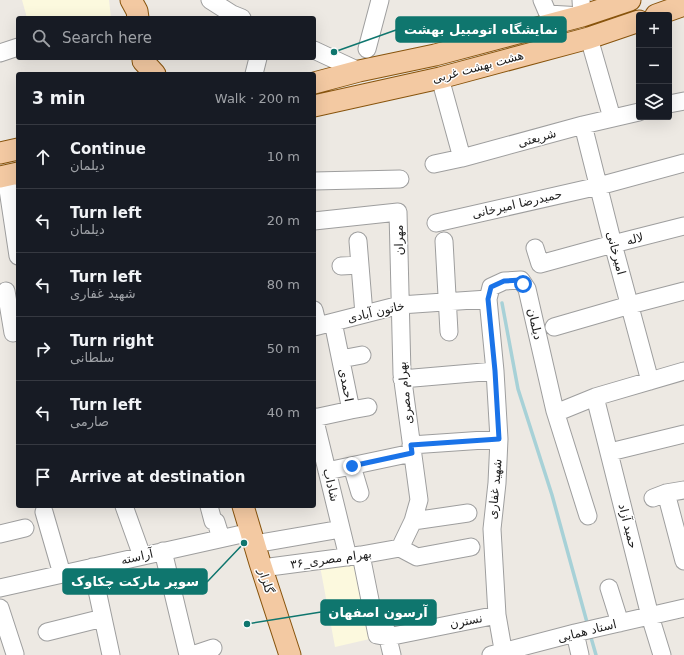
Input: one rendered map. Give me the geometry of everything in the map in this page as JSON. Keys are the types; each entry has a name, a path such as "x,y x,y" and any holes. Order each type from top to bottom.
{"main road":[{"name":"هشت بهشت غربی","path":"316,82 435,54 581,8 630,0"},
{"path":"664,12 684,5"},
{"name":"هشت بهشت غربی","path":"316,106 440,78 589,38 636,22"},
{"path":"0,152 16,149"},
{"name":"گلزار","path":"244,508 290,655"}],"street":[{"path":"210,0 237,11"},
{"path":"367,49 380,0"},
{"path":"542,0 548,14 581,8"},
{"path":"589,38 612,118"},
{"path":"0,53 16,48"},
{"path":"316,51 359,71"},
{"path":"254,72 258,60"},
{"path":"440,78 462,158"},
{"path":"672,103 684,100"},
{"name":"شریعتی","path":"434,164 636,113"},
{"name":"امیرخانی","path":"583,125 650,381"},
{"name":"حمیدرضا امیرخانی","path":"436,223 599,186 684,163"},
{"path":"8,175 16,240"},
{"path":"316,181 400,179"},
{"name":"مهران","path":"316,221 398,212 400,305"},
{"name":"لاله","path":"537,256 613,244 684,226"},
{"path":"358,241 364,314"},
{"path":"444,241 449,332"},
{"path":"341,266 360,265"},
{"name":"دیلمان","path":"488,299 491,287 504,281 521,280 527,290 555,411 588,516"},
{"path":"8,290 12,333 16,332"},
{"path":"554,327 684,291"},
{"name":"خاتون آبادی","path":"320,322 364,314 400,305 488,299"},
{"name":"شهید غفاری","path":"488,299 495,371 499,439 497,483 492,529 499,654"},
{"name":"بهرام مصری","path":"400,305 402,379 419,500 413,522 400,548"},
{"name":"احمدی","path":"316,418 350,410 341,359 320,322"},
{"path":"341,359 362,355"},
{"path":"402,379 495,371"},
{"path":"555,411 563,410 596,397 684,371"},
{"name":"حمید آزاد","path":"596,397 650,616 662,655"},
{"path":"350,410 368,407"},
{"name":"شاداب","path":"316,426 341,529 359,555"},
{"path":"610,452 684,434"},
{"path":"327,471 352,466 411,449 499,439"},
{"path":"352,466 360,493"},
{"path":"684,490 660,496 681,537 684,561"},
{"path":"125,508 142,556"},
{"path":"210,508 213,521 216,522 221,538"},
{"path":"44,512 62,574"},
{"path":"413,522 468,513"},
{"path":"0,534 25,528"},
{"path":"253,538 341,529"},
{"name":"آراسته","path":"0,588 221,538 253,538"},
{"path":"400,548 417,557 471,548"},
{"name":"۳۶_بهرام مصری","path":"262,568 400,548"},
{"path":"162,552 188,655"},
{"path":"359,555 388,637 392,655"},
{"path":"92,567 112,655"},
{"path":"609,588 616,624"},
{"path":"0,608 15,654"},
{"name":"استاد همایی","path":"499,654 575,633 684,608"},
{"name":"نسترن","path":"388,637 497,615"},
{"path":"46,632 103,618"},
{"path":"575,633 580,655"},
{"path":"192,655 213,648"}],"shaded area":[{"path":"22,0 109,0 111,16 26,16"},
{"path":"361,565 374,638 335,647 320,566"}],"waterway":[{"path":"502,303 518,389 552,495 588,626"},
{"path":"590,634 596,655"}],"place":[{"name":"نمایشگاه اتومبیل بهشت","path":"334,52"},
{"name":"سوپر مارکت چکاوک","path":"244,543"},
{"name":"آرسون اصفهان","path":"247,624"}],"route":[{"path":"352,466 412,453 411,445 499,439 495,371 488,299 491,287 504,281 521,280 523,284"}]}
